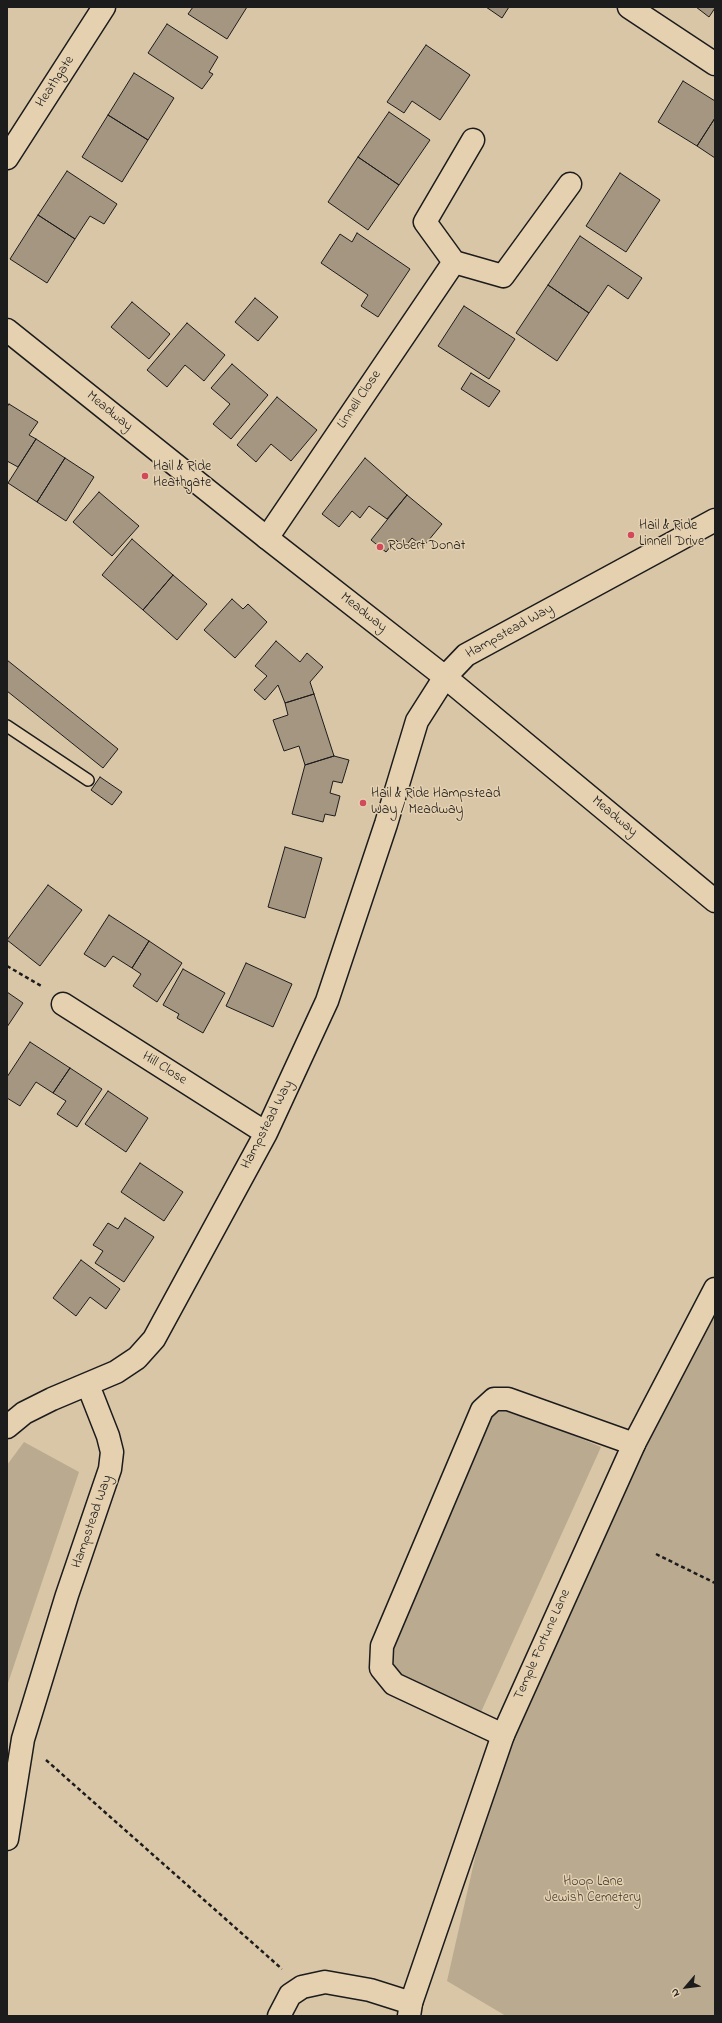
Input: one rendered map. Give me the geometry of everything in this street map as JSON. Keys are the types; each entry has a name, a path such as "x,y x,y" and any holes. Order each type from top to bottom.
{"street":[{"name":"Heathgate","path":"7,158 104,7"},
{"path":"629,7 715,64"},
{"path":"473,140 425,222 454,262 503,276 570,184"},
{"name":"Linnell Close","path":"267,538 454,262"},
{"name":"Meadway","path":"7,330 267,538 445,677 715,901"},
{"name":"Hampstead Way","path":"7,1839 23,1739 67,1595 110,1469 112,1452 108,1436 88,1385 116,1372 137,1358 154,1339 266,1133 327,1001 386,824 417,721 445,677 466,655 715,520"},
{"name":"Hill Close","path":"63,1004 266,1133"},
{"name":"Temple Fortune Lane","path":"410,2010 503,1735 634,1444 715,1289"},
{"path":"7,1427 24,1413 52,1399 88,1385"},
{"path":"503,1735 394,1684 381,1668 382,1646 482,1410 494,1399 508,1400 634,1444"},
{"path":"279,2016 290,1995 302,1987 325,1982 370,1990 410,2010"}],"lane":[{"path":"7,726 88,780"}],"path":[{"path":"7,966 47,989"},
{"path":"656,1554 715,1583"},
{"path":"23,1739 302,1987"}],"green space":[{"name":"Hoop Lane Jewish Cemetery","path":"715,1301 715,2016 506,2016 447,1981 503,1735"},
{"path":"497,1410 513,1410 601,1447 481,1712 399,1677 390,1664 387,1649 485,1421"},
{"path":"24,1442 79,1472 7,1686 7,1465"}],"building":[{"path":"193,7 247,7 227,39 188,14"},
{"path":"486,7 509,7 502,18"},
{"path":"696,7 715,7 715,8 709,17"},
{"path":"167,24 218,57 209,72 213,74 202,89 148,53"},
{"path":"426,45 470,75 440,120 412,101 404,113 387,102"},
{"path":"134,73 174,98 148,140 108,115"},
{"path":"683,81 715,101 715,118 697,146 658,122"},
{"path":"389,112 430,140 399,185 358,157"},
{"path":"108,115 148,140 122,182 82,157"},
{"path":"715,118 715,158 697,146"},
{"path":"358,157 399,185 368,230 328,202"},
{"path":"67,171 117,204 104,224 90,216 75,239 38,215"},
{"path":"620,173 660,200 626,252 586,226"},
{"path":"38,215 75,239 47,283 10,259"},
{"path":"357,233 410,269 378,317 361,306 368,295 321,263 340,234 352,242"},
{"path":"580,236 642,278 628,299 608,285 589,313 548,285"},
{"path":"548,285 589,313 557,361 516,333"},
{"path":"255,298 278,317 258,341 235,322"},
{"path":"132,302 170,334 149,359 111,327"},
{"path":"464,306 515,339 489,379 438,346"},
{"path":"187,323 225,355 204,381 185,365 167,387 147,370"},
{"path":"232,364 268,395 231,439 213,424 230,404 211,388"},
{"path":"471,373 500,391 489,407 461,389"},
{"path":"277,397 317,430 291,461 271,444 256,462 237,445"},
{"path":"9,404 38,422 29,435 36,439 18,467 7,461 7,407"},
{"path":"36,439 65,458 37,502 8,483"},
{"path":"65,458 94,477 66,521 37,502"},
{"path":"365,458 407,495 387,519 369,506 360,518 352,511 339,527 322,514"},
{"path":"99,492 139,526 112,556 73,522"},
{"path":"407,495 442,524 423,547 412,538 404,548 396,540 386,552 371,540"},
{"path":"132,539 173,575 143,610 102,575"},
{"path":"173,575 207,604 177,640 143,610"},
{"path":"232,599 243,609 248,604 267,622 235,658 204,630"},
{"path":"276,641 300,662 307,653 323,667 310,682 314,694 285,703 278,685 265,700 254,690 267,676 255,666"},
{"path":"7,660 118,749 103,768 7,691"},
{"path":"314,694 334,756 305,765 299,746 284,751 273,720 288,715 285,703"},
{"path":"334,756 349,760 342,783 333,781 330,793 340,796 335,816 325,814 323,822 292,814 305,765"},
{"path":"100,777 122,792 112,805 91,790"},
{"path":"285,847 322,858 305,918 268,907"},
{"path":"48,885 82,910 40,966 7,940"},
{"path":"109,915 149,941 132,968 113,956 105,967 84,954"},
{"path":"149,941 182,963 157,1002 133,986 141,974 132,968"},
{"path":"246,963 292,984 273,1027 226,1006"},
{"path":"183,969 225,993 203,1033 177,1018 179,1014 163,1005"},
{"path":"7,992 23,1003 7,1027"},
{"path":"30,1042 70,1068 53,1093 36,1082 20,1106 7,1098 7,1077"},
{"path":"70,1068 102,1089 77,1127 57,1114 66,1101 53,1093"},
{"path":"108,1091 148,1118 126,1152 85,1124"},
{"path":"140,1163 183,1192 164,1221 121,1192"},
{"path":"125,1218 154,1237 124,1282 95,1263 103,1251 93,1245 108,1223 118,1229"},
{"path":"81,1260 120,1289 106,1309 90,1297 76,1316 53,1298"}],"place":[{"name":"Hail & Ride Heathgate","path":"145,476"},
{"name":"Hail & Ride Linnell Drive","path":"631,535"},
{"name":"Robert Donat","path":"380,547"},
{"name":"Hail & Ride Hampstead Way / Meadway","path":"363,803"}]}
